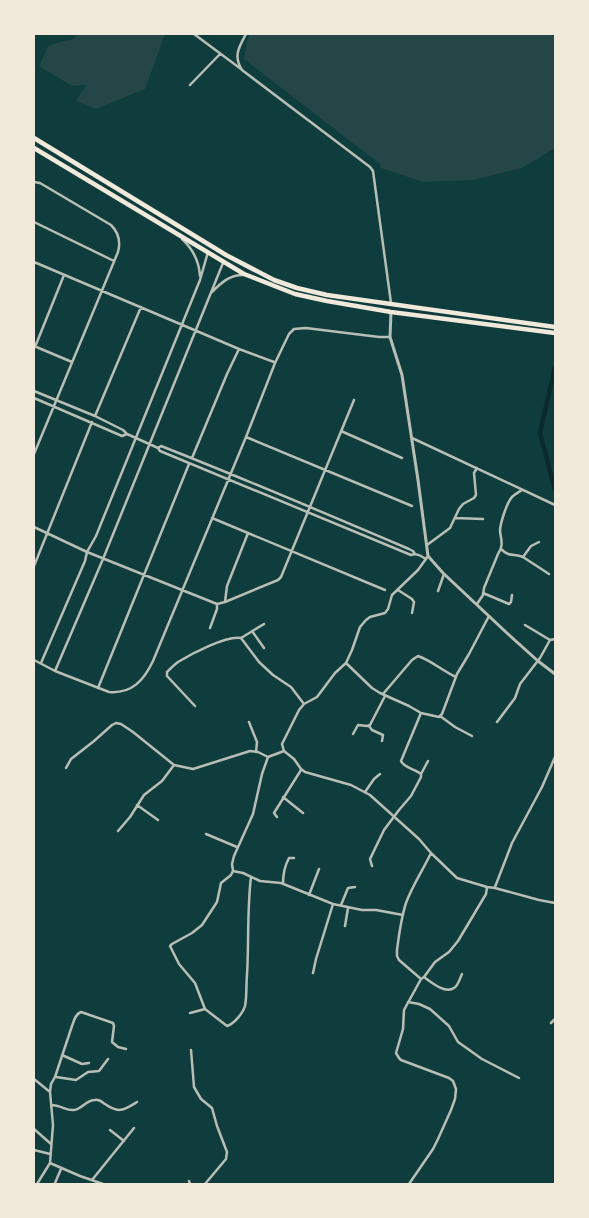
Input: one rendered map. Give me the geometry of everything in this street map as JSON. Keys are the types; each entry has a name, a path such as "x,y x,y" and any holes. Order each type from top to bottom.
{"highway":[{"path":"34,138 220,251 274,280 297,288 328,295 555,328"},
{"path":"34,148 248,276 295,294 328,302 391,312 555,333"},
{"path":"391,304 391,312"}],"street":[{"path":"194,34 370,167 374,176 391,304"},
{"path":"242,70 238,64 237,51 246,34"},
{"path":"190,85 220,54"},
{"path":"34,182 40,183 111,225 116,230 120,240 118,252 34,454"},
{"path":"34,222 114,261"},
{"path":"177,234 193,250 200,272 200,280"},
{"path":"42,663 85,561 86,552 96,536 200,280 208,252"},
{"path":"55,670 103,559 224,261"},
{"path":"34,262 275,363"},
{"path":"210,293 222,281 228,278 240,274 248,276"},
{"path":"64,275 34,347 72,362"},
{"path":"95,416 141,307"},
{"path":"277,754 298,710 304,704 317,697 335,673 346,663 360,627 370,617 385,613 390,599 427,558 427,545 402,375 390,336 391,312"},
{"path":"34,660 109,692 118,693 135,686 142,680 154,661 275,363 289,334 294,329 306,328 379,337 390,336"},
{"path":"192,458 226,374 239,349"},
{"path":"34,391 95,416 123,430 127,434 158,448 160,451 189,464 411,555 415,554"},
{"path":"34,398 122,436 127,434"},
{"path":"34,527 86,552 144,576 217,604 225,602 282,577 354,400"},
{"path":"34,566 92,422"},
{"path":"341,432 402,458"},
{"path":"246,437 412,506"},
{"path":"411,438 555,505"},
{"path":"34,442 38,443"},
{"path":"158,448 161,446 192,458 427,558 538,661 555,674"},
{"path":"98,688 189,464"},
{"path":"427,545 450,528 463,504 476,495 474,473 477,468"},
{"path":"476,604 483,593 498,554 502,549 500,530 510,499 522,490"},
{"path":"212,518 385,590"},
{"path":"454,518 483,519"},
{"path":"225,602 227,586 248,533"},
{"path":"523,557 530,546 539,542"},
{"path":"502,549 510,555 523,557 549,574"},
{"path":"438,591 444,574"},
{"path":"398,590 414,602 412,613"},
{"path":"483,593 509,604 512,595"},
{"path":"210,628 217,604"},
{"path":"440,716 456,676 489,616"},
{"path":"195,706 167,676 166,672 197,651 236,637 241,638 264,624"},
{"path":"525,625 550,640 555,639"},
{"path":"252,631 264,648"},
{"path":"241,638 259,662 273,675 291,687 304,704"},
{"path":"497,722 516,698 520,684 538,661 550,640"},
{"path":"368,726 384,695 415,657 418,656 456,676"},
{"path":"346,663 372,688 384,695 421,713 436,717 440,716 472,736"},
{"path":"421,713 401,761 402,764 421,774"},
{"path":"249,722 257,742 256,752"},
{"path":"66,768 70,759 112,725 119,723 174,764 193,769 250,751 268,757 284,751"},
{"path":"354,734 358,725 368,726 382,735 382,741"},
{"path":"282,744 284,751 294,759 301,770 351,785 370,795 419,839 457,878 555,903"},
{"path":"252,877 249,895 244,1006 242,1012 229,1026 205,1009 195,984 179,964 170,946 202,925 216,902 221,883 231,875 233,871 232,861 253,814 268,757"},
{"path":"495,888 512,843 542,787 555,757"},
{"path":"372,866 371,856 384,830 411,796 428,761"},
{"path":"118,831 130,817 144,795 165,778 174,764"},
{"path":"277,817 274,813 301,770"},
{"path":"365,792 374,778 380,774"},
{"path":"283,797 304,813"},
{"path":"137,805 158,820"},
{"path":"206,834 237,847"},
{"path":"431,853 410,894 403,915 397,956 401,962 422,978 441,988 450,990 456,987 462,974"},
{"path":"283,884 286,863 289,858 294,858"},
{"path":"309,895 319,869"},
{"path":"233,871 243,873 260,881 283,884 348,908 376,910 403,915"},
{"path":"341,906 348,888 355,886"},
{"path":"409,1184 438,1139 455,1099 456,1089 453,1081 449,1078 401,1060 397,1055 403,1028 404,1010 422,978 435,962 449,952 458,942 486,894 487,887"},
{"path":"313,973 333,904"},
{"path":"345,926 348,908"},
{"path":"408,1002 430,1009 449,1026 458,1042 482,1059 519,1078"},
{"path":"190,1013 205,1009"},
{"path":"37,1184 50,1163 53,1125 51,1084 75,1018 80,1012 114,1023 112,1042 118,1047 126,1048"},
{"path":"551,1023 555,1019"},
{"path":"191,1050 194,1088 201,1099 212,1108 227,1152 224,1162 205,1184"},
{"path":"62,1055 82,1064 89,1063"},
{"path":"55,1077 76,1080 88,1072 99,1071 108,1059"},
{"path":"34,1079 50,1092"},
{"path":"51,1105 73,1110 79,1109 88,1101 95,1100 118,1111 126,1109 137,1102"},
{"path":"92,1180 134,1128"},
{"path":"34,1129 52,1144"},
{"path":"110,1130 124,1141"},
{"path":"34,1150 50,1154"},
{"path":"50,1163 103,1184"},
{"path":"55,1184 61,1168"}],"shaded area":[{"path":"77,34 165,34 145,89 96,109 76,101 86,85 72,86 39,66 49,45 73,39"},
{"path":"250,34 555,34 555,148 522,168 473,180 423,182 381,168 380,164 244,59"}],"waterway":[{"path":"555,367 540,433 555,490"}]}
